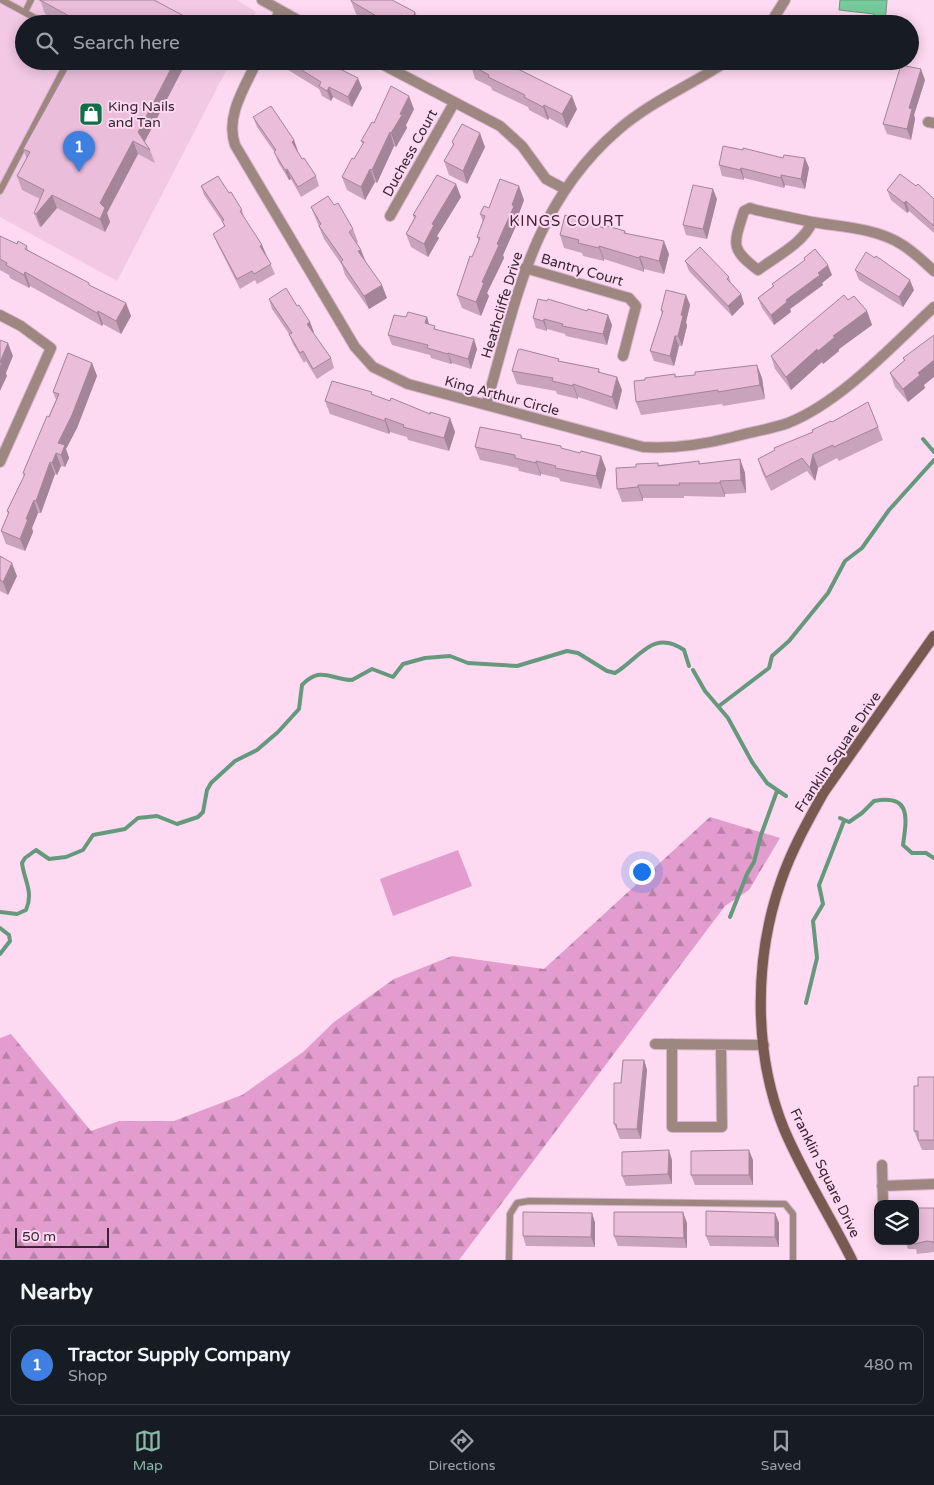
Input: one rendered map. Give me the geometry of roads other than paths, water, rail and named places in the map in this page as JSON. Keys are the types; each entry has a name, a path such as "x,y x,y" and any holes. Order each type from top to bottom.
{"street":[{"path":"262,0 289,15"},
{"path":"776,15 785,0"},
{"path":"278,15 280,10"},
{"name":"King Arthur Circle","path":"253,70 234,113 231,134 246,164 355,347 372,367 393,378 643,447 669,449 695,446 790,422 828,401 934,307"},
{"path":"393,70 500,126 513,136 546,179 565,189"},
{"name":"Heathcliffe Drive","path":"486,405 525,268 539,232 565,189 596,150 619,129 659,100 711,70"},
{"name":"Duchess Court","path":"390,216 454,103"},
{"path":"812,222 809,231 758,270 737,252 736,245 744,211 750,208 873,233 902,244 934,271"},
{"name":"Bantry Court","path":"525,268 629,298 636,306 622,356"},
{"path":"0,316 21,326 51,348 0,462"},
{"name":"Franklin Square Drive","path":"852,1260 784,1128 768,1073 761,1000 766,942 781,882 790,858 824,792 934,636"},
{"path":"655,1044 764,1046"},
{"path":"672,1044 672,1127 722,1127 721,1045"},
{"path":"882,1165 883,1200"},
{"path":"882,1186 934,1184"}],"lane":[{"path":"2,0 30,15"},
{"path":"25,12 31,0"},
{"path":"0,191 63,70"},
{"path":"509,1260 510,1214 517,1203 529,1202 785,1204 793,1214 793,1260"}],"waterway":[{"path":"923,439 934,452"},
{"path":"719,706 769,668 772,656 789,641 828,593 845,561 862,548 889,510 934,460"},
{"path":"0,912 17,914 26,910 29,892 22,863 25,858 36,850 49,859 66,857 83,850 93,835 125,829 138,818 157,816 177,824 198,817 203,812 207,790 211,783 235,761 257,750 278,732 299,709 302,685 315,676 326,675 352,680 372,669 393,677 403,664 425,658 450,656 468,663 517,666 567,651 578,653 607,671 615,673 647,648 664,642 684,650 689,666"},
{"path":"693,670 705,691 728,718 752,762 767,783 786,796"},
{"path":"730,917 747,874 754,862 761,835 777,791"},
{"path":"840,818 849,822 874,801 895,801 904,810 903,845 912,853 926,853 934,858"},
{"path":"806,1003 817,958 813,921 823,904 819,885 844,821"},
{"path":"0,928 9,935 10,941 0,954"}],"place":[{"name":"King Nails and Tan","path":"91,114"},
{"name":"Tractor Supply Company","path":"79,172"}],"district":[{"name":"KINGS COURT","path":"567,221"}]}
